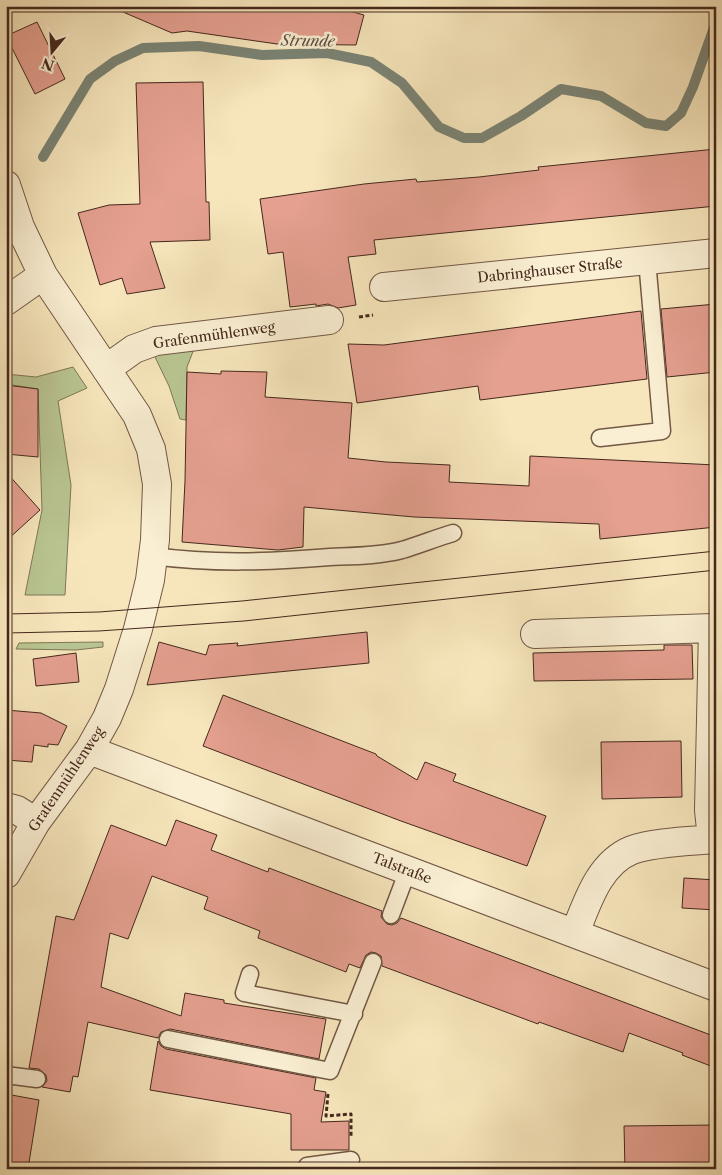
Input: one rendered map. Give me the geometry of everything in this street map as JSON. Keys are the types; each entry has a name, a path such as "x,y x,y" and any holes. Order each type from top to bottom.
{"street":[{"name":"Grafenmühlenweg","path":"6,185 20,227 43,275 137,415 151,449 157,484 154,556 138,629 119,689 107,718 89,750 36,822 6,874"},
{"name":"Dabringhauser Straße","path":"384,287 716,253"},
{"path":"6,301 43,275"},
{"name":"Grafenmühlenweg","path":"106,368 134,349 156,341 329,320"},
{"path":"535,634 714,628 708,810 714,839 650,846 632,850 617,859 601,877 589,897 575,933"},
{"name":"Talstraße","path":"89,750 716,987"},
{"path":"6,806 17,810 36,822"}],"lane":[{"path":"600,438 662,431 647,260"},
{"path":"154,556 219,562 351,556 400,550 453,533"},
{"path":"391,915 408,870"},
{"path":"168,1039 330,1072 373,962"},
{"path":"250,974 244,993 354,1014"},
{"path":"6,1075 37,1079"},
{"path":"306,1169 307,1166 351,1160"}],"path":[{"path":"330,1072 326,1116 351,1114 351,1160"}],"green space":[{"path":"194,349 187,367 186,420 180,419 169,386 154,355"},
{"path":"73,367 87,388 58,401 71,485 65,595 25,595 42,510 38,389 6,384 6,374 36,377"},
{"path":"103,642 103,647 76,650 16,649 19,643"}],"building":[{"path":"109,6 331,6 364,15 356,45 277,44 187,31 172,33"},
{"path":"37,22 65,79 35,94 6,36"},
{"path":"203,82 206,202 209,202 210,240 150,242 165,288 127,294 122,278 100,285 78,213 109,205 140,204 136,83"},
{"path":"716,149 716,206 374,240 376,254 348,257 356,305 338,308 328,304 290,307 283,252 268,254 260,199 364,184 416,179 417,182 479,177 539,170 538,167"},
{"path":"716,304 716,372 667,377 661,309"},
{"path":"641,311 647,379 480,400 478,386 357,403 348,344 384,345"},
{"path":"221,371 267,372 265,397 352,403 348,458 450,465 449,482 529,486 530,456 716,465 716,527 600,539 599,524 414,517 304,507 303,547 278,550 182,542 187,372 221,374"},
{"path":"6,385 38,389 38,457 6,454"},
{"path":"6,472 40,510 6,541"},
{"path":"367,632 369,663 147,685 159,642 206,655 209,645 238,643 237,646"},
{"path":"664,645 692,645 693,679 534,681 533,653 664,650"},
{"path":"76,653 79,682 36,686 33,659"},
{"path":"223,695 376,754 417,780 425,762 456,774 453,781 546,816 527,866 401,821 203,746"},
{"path":"6,710 41,713 67,726 58,745 48,744 48,747 34,745 32,762 6,760"},
{"path":"681,741 682,797 602,799 601,742"},
{"path":"176,820 217,835 211,850 268,872 269,868 382,911 381,917 387,924 397,923 401,918 716,1037 716,1068 682,1055 683,1053 629,1033 623,1052 539,1022 538,1024 382,966 381,956 376,953 371,952 366,955 360,968 349,964 346,972 258,938 260,931 204,909 208,897 152,876 128,939 110,933 101,987 181,1016 185,993 224,1000 224,1003 326,1019 319,1059 170,1029 161,1032 158,1038 88,1022 78,1077 73,1076 70,1092 42,1087 47,1081 46,1075 39,1069 29,1068 56,916 74,920 111,825 166,846"},
{"path":"684,878 716,880 716,910 682,908"},
{"path":"158,1041 166,1049 316,1078 314,1090 326,1092 321,1122 349,1121 349,1150 291,1150 291,1114 150,1090"},
{"path":"6,1094 39,1100 28,1169 6,1169"},
{"path":"716,1125 716,1169 625,1169 624,1126"}],"waterway":[{"name":"Strunde","path":"43,157 90,79 115,61 143,48 199,46 262,55 327,53 371,62 402,83 439,127 464,138 482,138 521,116 561,89 601,96 646,123 666,126 681,113 693,87 716,22"}],"tram line":[{"path":"6,614 99,612 242,601 716,551"},
{"path":"6,633 99,631 244,621 716,570"}]}
